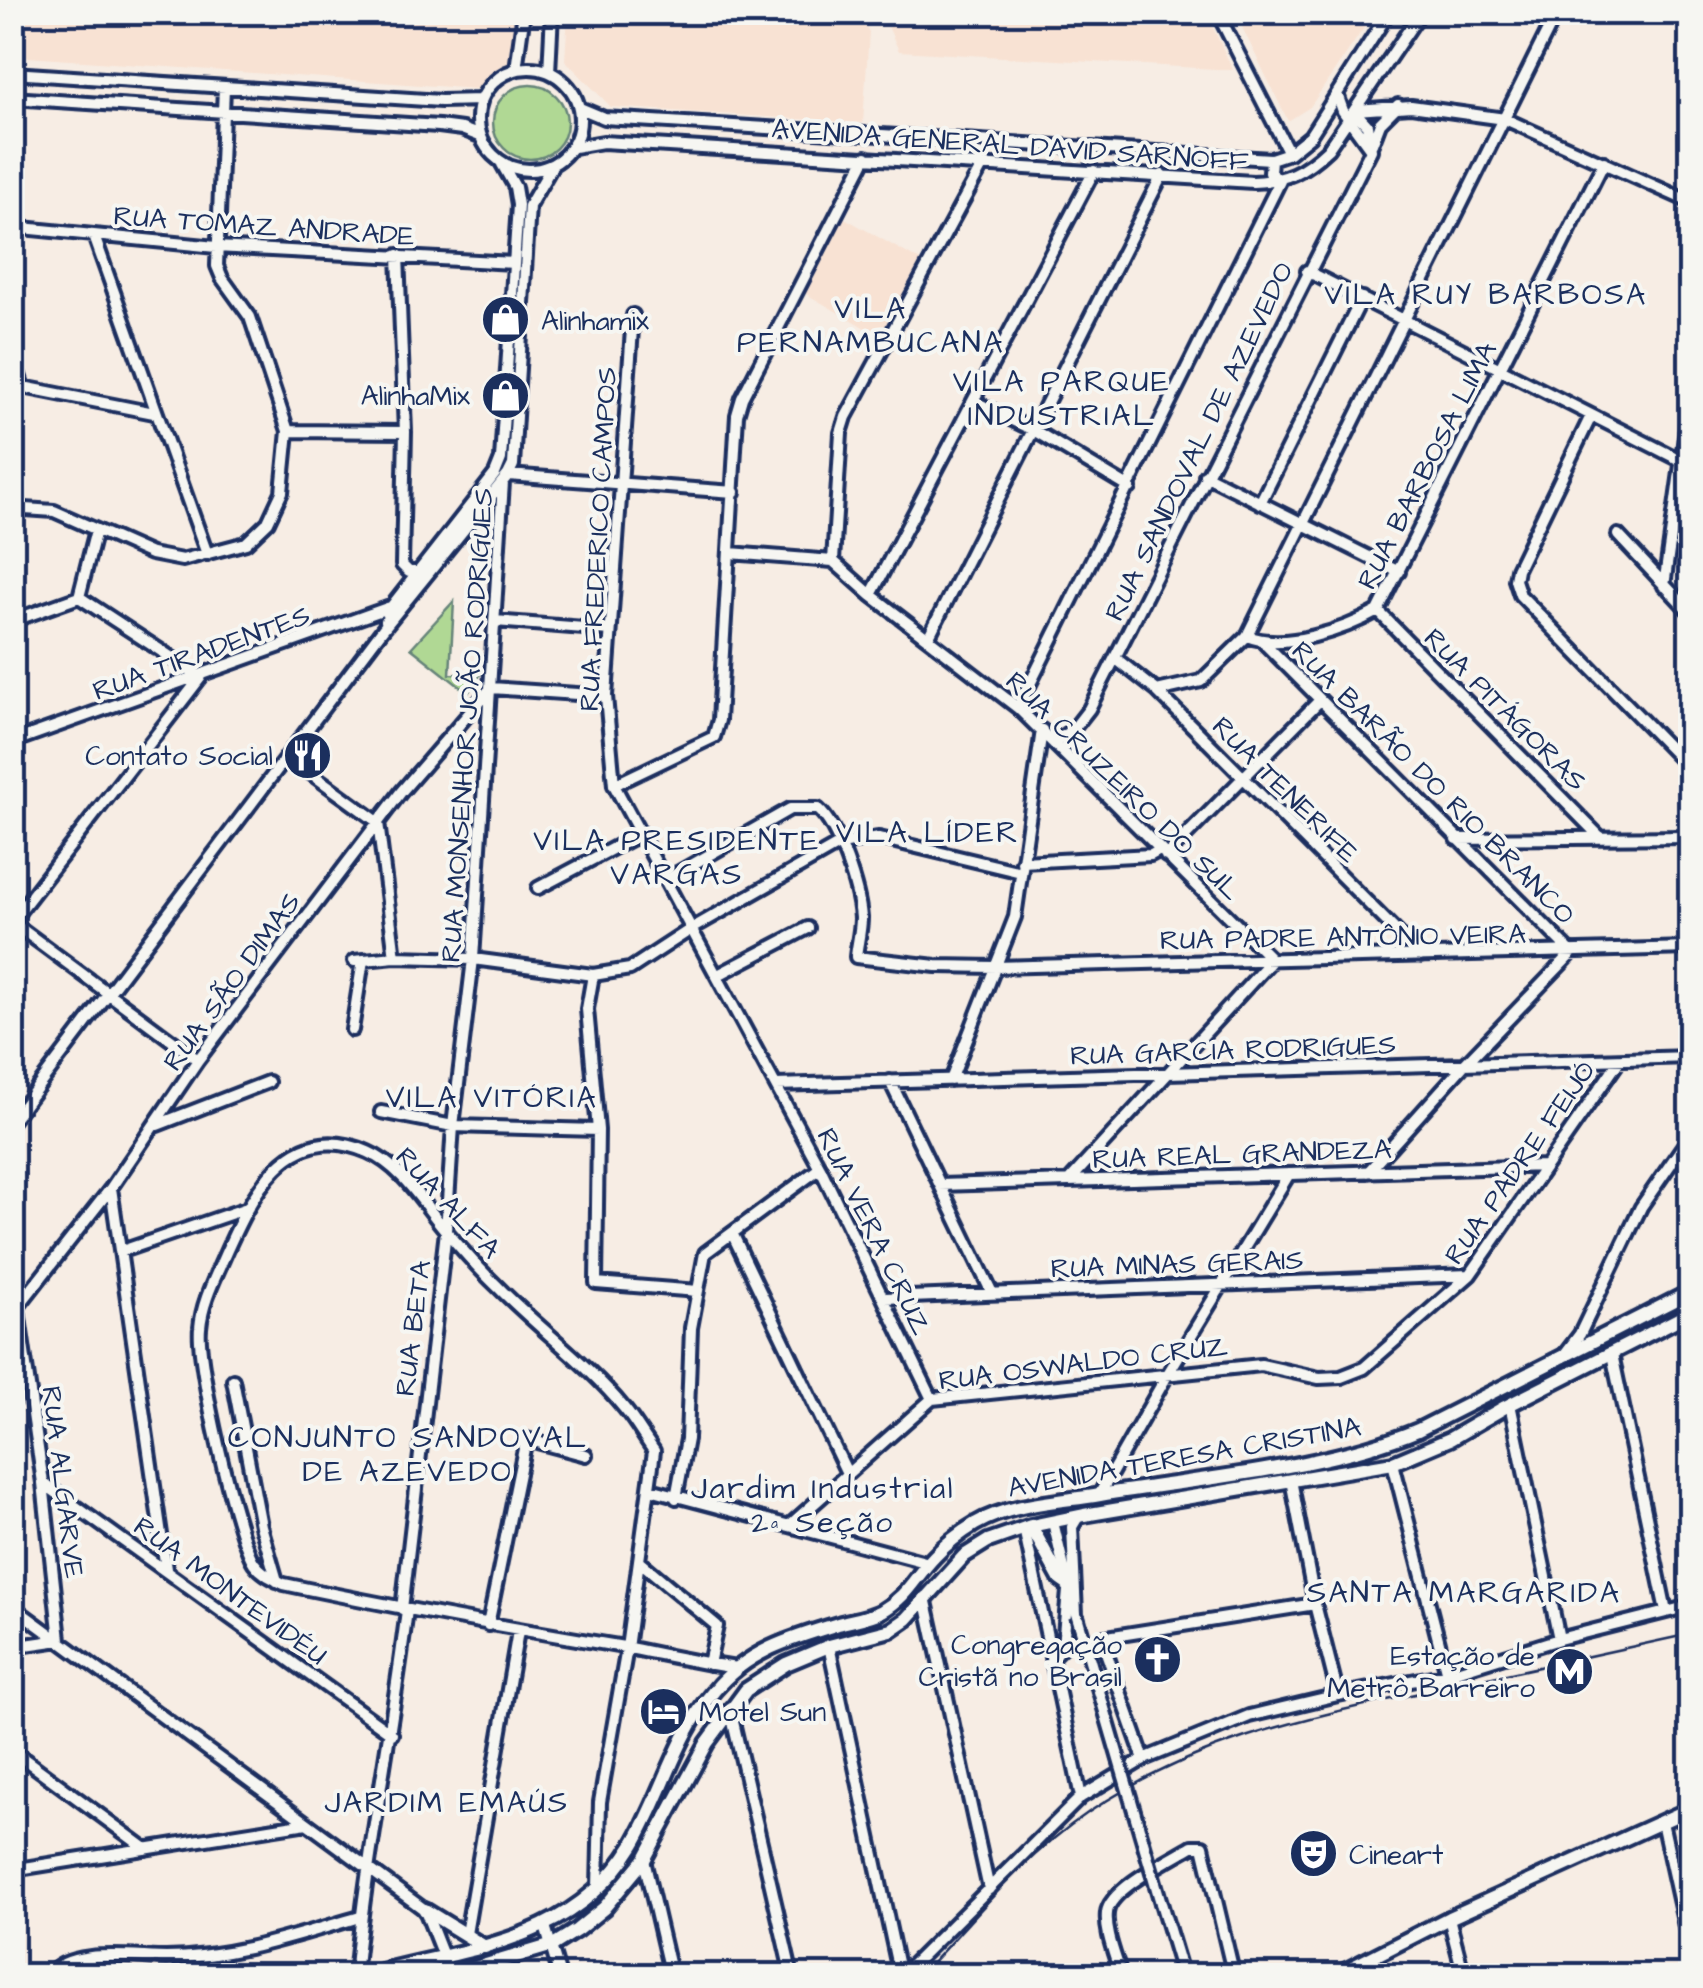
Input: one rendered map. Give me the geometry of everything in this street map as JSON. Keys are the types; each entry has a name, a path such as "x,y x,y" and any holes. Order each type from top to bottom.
{"main road":[{"name":"AVENIDA TERESA CRISTINA","path":"363,1976 485,1948 546,1926 575,1908 598,1888 633,1844 695,1718 714,1690 737,1668 782,1641 880,1612 910,1592 929,1563 978,1522 1041,1504 1324,1459 1380,1446 1690,1292"},
{"name":"AVENIDA TERESA CRISTINA","path":"450,1975 553,1945 604,1908 644,1860 707,1743 746,1690 786,1664 829,1646 891,1630 907,1619 964,1556 988,1541 1078,1516 1393,1462 1450,1439 1510,1404 1690,1313"},
{"path":"1052,1522 1058,1513 1090,1504 1100,1496"},
{"path":"1028,1527 1068,1587"},
{"path":"1335,1976 1356,1972 1449,1918 1690,1808"},
{"path":"425,1910 485,1948"}],"street":[{"path":"516,70 524,12"},
{"path":"550,72 552,12"},
{"path":"1217,12 1289,153"},
{"name":"AVENIDA GENERAL DAVID SARNOFF","path":"580,108 604,118 1271,158 1289,153 1310,136 1389,12"},
{"name":"AVENIDA GENERAL DAVID SARNOFF","path":"574,147 603,142 1280,181 1309,168 1328,149 1421,12"},
{"path":"1158,692 1200,681 1247,636 1557,12"},
{"path":"516,70 550,72 565,82 580,108 581,128 574,147 551,168 520,170 502,164 480,136 481,100 491,84 516,70"},
{"path":"12,72 441,101 481,100"},
{"path":"12,512 54,511 151,554 182,560 246,543 268,522 282,492 288,432 250,317 222,278 216,246 224,87"},
{"path":"1337,94 1353,114 1371,150"},
{"path":"12,98 439,126 480,136"},
{"path":"1353,114 1398,105 1506,120 1690,202"},
{"name":"RUA SANDOVAL DE AZEVEDO","path":"1055,743 1089,710 1371,150 1380,123 1398,105"},
{"path":"614,786 714,737 719,720 737,415 742,398 866,157"},
{"path":"1018,708 1280,181 1270,172 1271,158"},
{"name":"RUA BARBOSA LIMA","path":"1264,643 1345,629 1378,611 1604,162"},
{"name":"RUA MONSENHOR JOÃO RODRIGUES","path":"446,1231 453,1126 472,959 518,205 502,164"},
{"path":"730,554 833,561 846,417 982,166"},
{"name":"RUA MONSENHOR JOÃO RODRIGUES","path":"502,477 513,464 528,206 551,168"},
{"path":"872,595 1094,171"},
{"path":"928,638 1162,176"},
{"name":"RUA TOMAZ ANDRADE","path":"12,227 216,246 514,263"},
{"path":"94,236 207,554"},
{"path":"398,256 405,432 402,565 410,572 421,572"},
{"path":"1307,272 1682,461"},
{"path":"1260,502 1362,298"},
{"name":"RUA FREDERICO CAMPOS","path":"633,315 606,696 614,786 776,1085"},
{"path":"12,354 18,389 154,413"},
{"path":"973,401 1035,431 1130,488"},
{"path":"1664,586 1690,402"},
{"path":"1591,416 1515,580 1520,595 1689,765"},
{"path":"288,432 405,432"},
{"path":"1205,475 1399,572"},
{"path":"502,477 734,492"},
{"path":"12,1121 383,629 480,513 502,477"},
{"path":"383,629 391,607 502,477"},
{"path":"480,513 494,512 500,520"},
{"path":"1672,527 1690,520"},
{"path":"79,597 96,530"},
{"path":"1618,535 1690,612"},
{"name":"RUA CRUZEIRO DO SUL","path":"833,561 1018,708 1272,960"},
{"path":"12,621 79,597"},
{"path":"79,597 200,677 12,922 198,1060"},
{"name":"RUA TIRADENTES","path":"12,742 404,604"},
{"name":"RUA PITÁGORAS","path":"1378,611 1601,838"},
{"path":"495,620 610,630"},
{"path":"1247,636 1264,643"},
{"name":"RUA BARÃO DO RIO BRANCO","path":"1264,643 1572,953"},
{"name":"RUA TENERIFE","path":"1115,658 1158,692 1421,956"},
{"path":"490,688 606,696"},
{"name":"RUA SÃO DIMAS","path":"18,1308 112,1188 198,1060 378,822 490,688"},
{"path":"352,1030 358,960 472,959 593,975 630,969 691,928 840,844 879,838 1021,867 1163,853 1244,780 1320,700"},
{"path":"951,1080 1015,917 1042,730"},
{"path":"287,756 378,822 395,957"},
{"path":"664,880 790,809 818,809 834,826 840,844"},
{"path":"538,888 640,834"},
{"path":"1457,839 1690,837"},
{"name":"RUA PADRE ANTÔNIO VEIRA","path":"840,844 861,921 856,958 996,967 1690,948"},
{"path":"718,975 808,928"},
{"path":"1368,1172 1464,1064 1572,953"},
{"path":"1070,1181 1272,960"},
{"path":"593,975 586,1009 598,1130 596,1282 698,1292"},
{"name":"RUA GARCIA RODRIGUES","path":"776,1085 1690,1057"},
{"name":"RUA PADRE FEIJÓ","path":"1364,1368 1470,1275 1619,1060"},
{"path":"890,1080 992,1293"},
{"path":"156,1126 268,1082"},
{"name":"RUA VERA CRUZ","path":"776,1085 932,1399"},
{"path":"381,1112 453,1126 598,1130"},
{"path":"1562,1357 1580,1334 1640,1207 1690,1136"},
{"name":"RUA ALFA","path":"277,1581 266,1576 252,1560 218,1444 199,1347 204,1303 247,1208 271,1171 311,1146 339,1142 370,1153 410,1185 498,1288 622,1406 654,1451 627,1648 600,1802 598,1888"},
{"name":"RUA REAL GRANDEZA","path":"940,1185 1546,1166"},
{"path":"676,1498 687,1440 688,1354 705,1252 820,1168"},
{"path":"1100,1496 1169,1372 1289,1174"},
{"path":"112,1188 166,1569"},
{"path":"122,1251 247,1208"},
{"name":"RUA BETA","path":"405,1610 446,1231"},
{"path":"732,1232 846,1473"},
{"name":"RUA ALGARVE","path":"12,1270 44,1483 60,1640"},
{"name":"RUA MINAS GERAIS","path":"885,1298 1470,1275"},
{"path":"1612,1354 1666,1611"},
{"name":"RUA OSWALDO CRUZ","path":"790,1525 932,1399 1261,1365 1319,1378 1340,1377 1364,1368"},
{"path":"234,1380 261,1526 277,1581 405,1610 737,1668"},
{"path":"1510,1404 1559,1638"},
{"path":"488,1625 526,1439 586,1455"},
{"path":"1393,1462 1447,1674"},
{"path":"1291,1480 1315,1604 1338,1694"},
{"name":"RUA MONTEVIDÉU","path":"44,1483 392,1734"},
{"path":"650,1489 929,1563"},
{"path":"1076,1615 1072,1527 1078,1516"},
{"path":"1052,1522 1182,1972"},
{"path":"1028,1527 1081,1798"},
{"path":"639,1562 717,1626 709,1664"},
{"path":"1051,1658 1063,1646 1068,1587"},
{"path":"925,1597 989,1889"},
{"path":"1144,1759 1101,1638 1315,1604"},
{"path":"12,1606 425,1910 450,1975"},
{"path":"901,1976 1081,1798 1144,1759 1249,1716 1338,1694 1447,1674 1559,1638 1690,1606"},
{"path":"355,1976 360,1917 392,1734 405,1610"},
{"path":"466,1934 518,1631"},
{"path":"12,1647 60,1640"},
{"path":"829,1646 901,1976"},
{"path":"730,1708 792,1976"},
{"path":"12,1750 18,1759 146,1849"},
{"path":"1662,1822 1686,1910 1690,1950"},
{"path":"12,1870 307,1823"},
{"path":"1121,1976 1107,1921 1110,1902 1120,1891 1192,1846 1203,1846 1233,1969 1226,1976"},
{"path":"644,1860 670,1976"},
{"path":"50,1976 64,1961 182,1958 218,1953 260,1946 360,1917"},
{"path":"1449,1918 1464,1976"},
{"path":"546,1926 560,1976"}],"shaded area":[{"path":"12,13 516,13 513,60 477,89 13,56"},
{"path":"568,13 859,13 869,32 863,123 611,107 565,60"},
{"path":"882,13 1206,13 1233,70 899,51"},
{"path":"1235,13 1374,13 1310,107 1288,121"},
{"path":"843,217 922,262 879,336 801,291"}],"green space":[{"path":"530,85 556,96 567,122 556,148 530,159 504,148 493,122 504,96"},
{"path":"454,601 450,674 480,675 468,693 411,648"}],"railway":[{"path":"920,1976 1000,1889 1065,1829 1172,1765 1301,1721 1690,1634"}],"place":[{"name":"Alinhamix","path":"506,320"},
{"name":"AlinhaMix","path":"505,395"},
{"name":"Contato Social","path":"308,755"},
{"name":"Congregação Cristã no Brasil","path":"1157,1660"},
{"name":"Estação de Metrô Barreiro","path":"1570,1671"},
{"name":"Motel Sun","path":"664,1711"},
{"name":"Cineart","path":"1314,1854"}],"district":[{"name":"VILA RUY BARBOSA","path":"1486,294"},
{"name":"VILA PERNAMBUCANA","path":"871,325"},
{"name":"VILA PARQUE INDUSTRIAL","path":"1062,398"},
{"name":"VILA LÍDER","path":"928,832"},
{"name":"VILA PRESIDENTE VARGAS","path":"677,857"},
{"name":"VILA VITÓRIA","path":"492,1097"},
{"name":"CONJUNTO SANDOVAL DE AZEVEDO","path":"408,1454"},
{"name":"Jardim Industrial 2ª Seção","path":"823,1505"},
{"name":"SANTA MARGARIDA","path":"1464,1592"},
{"name":"JARDIM EMAÚS","path":"447,1802"}]}
